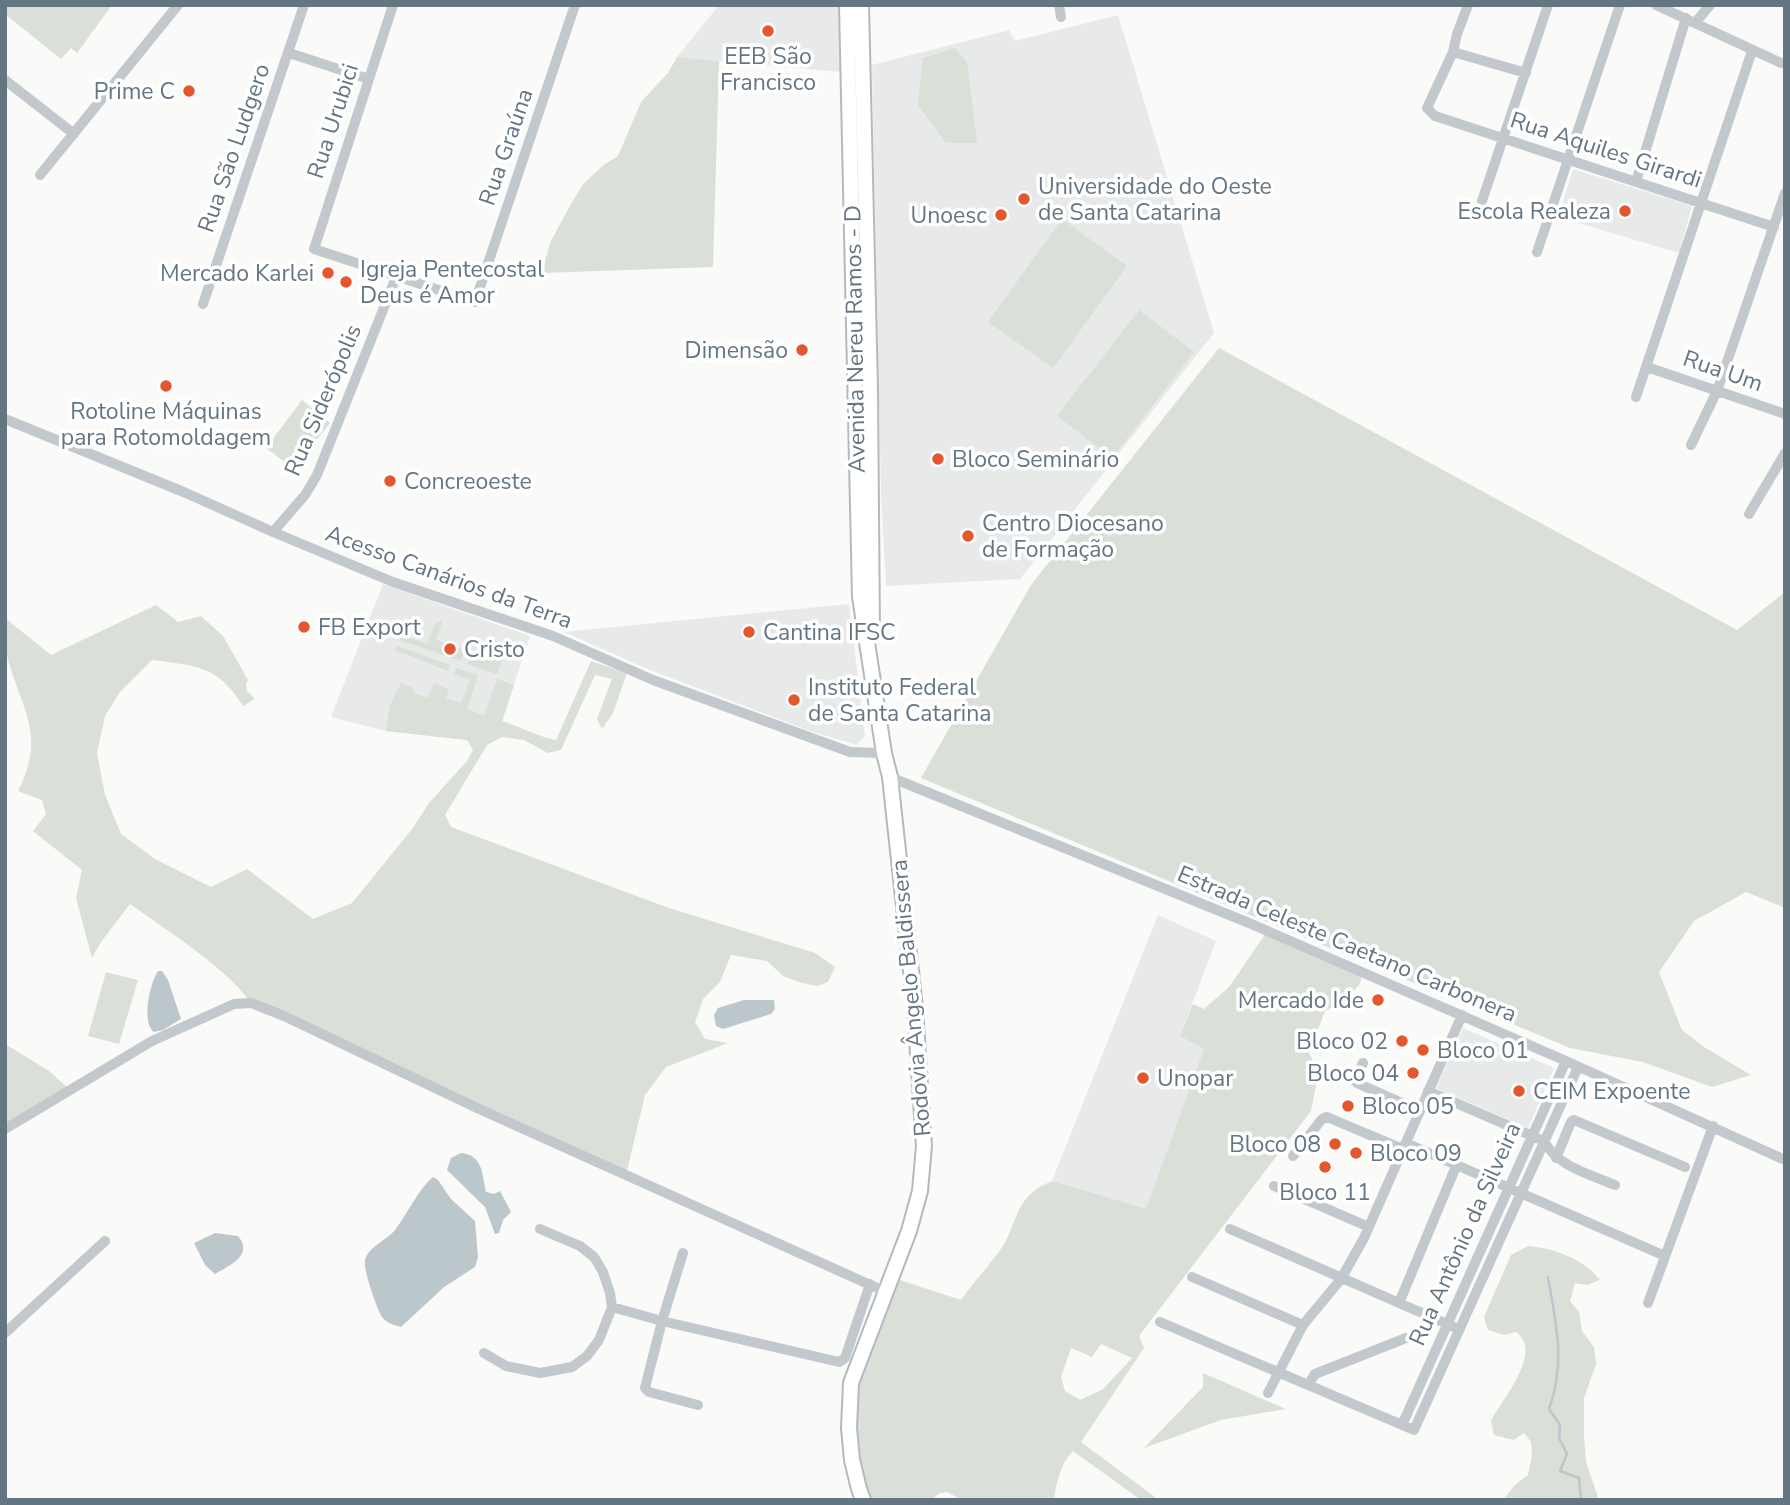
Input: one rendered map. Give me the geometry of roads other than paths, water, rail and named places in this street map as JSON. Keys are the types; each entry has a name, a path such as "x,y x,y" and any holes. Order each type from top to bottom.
{"street":[{"path":"40,175 178,5"},
{"name":"Rua São Ludgero","path":"202,304 304,5"},
{"name":"Rua Urubici","path":"393,5 314,249 397,275"},
{"name":"Rua Graúna","path":"397,275 475,302 575,5"},
{"name":"Avenida Nereu Ramos - D","path":"847,5 873,596 871,673 890,777"},
{"name":"Avenida Nereu Ramos - D","path":"859,237 861,5"},
{"path":"1059,5 1060,17"},
{"path":"1468,5 1453,52 1525,73"},
{"path":"1482,201 1548,5"},
{"path":"1537,252 1620,5"},
{"path":"1656,5 1781,63"},
{"path":"1636,182 1691,20 1710,5"},
{"path":"1636,397 1752,51"},
{"name":"Rua Aquiles Girardi","path":"1453,52 1427,108 1435,116 1774,227"},
{"path":"289,53 369,79"},
{"path":"5,80 74,134"},
{"path":"1691,445 1717,391 1785,193"},
{"name":"Rua Siderópolis","path":"273,533 305,495 317,475 397,275"},
{"name":"Rua Um","path":"1647,367 1785,414"},
{"name":"Acesso Canários da Terra","path":"5,419 186,493 273,533 401,584 553,636 653,680 850,751 884,753"},
{"path":"1749,514 1785,453"},
{"name":"Estrada Celeste Caetano Carbonera","path":"890,777 1239,919 1784,1159"},
{"name":"Rodovia Ângelo Baldissera","path":"863,1500 852,1460 849,1428 851,1383 909,1231 920,1191 924,1146 915,1008 890,777"},
{"path":"5,1129 131,1053 180,1027 234,1004 251,1003 886,1292"},
{"path":"1268,1393 1303,1325 1341,1279 1368,1227 1462,1016"},
{"name":"Rua Antônio da Silveira","path":"1566,1061 1532,1136 1515,1189 1459,1330 1414,1430 1402,1425 1447,1325 1515,1189 1544,1141 1578,1067"},
{"path":"1363,1063 1355,1081 1357,1083 1420,1111"},
{"path":"1428,1091 1544,1141 1556,1158 1615,1185"},
{"path":"1293,1156 1322,1119 1327,1118 1457,1164 1665,1256"},
{"path":"1556,1158 1574,1120 1685,1167"},
{"path":"1648,1303 1713,1126"},
{"path":"1398,1303 1457,1164"},
{"path":"1274,1186 1368,1227"},
{"path":"484,1353 506,1366 540,1373 572,1367 587,1356 599,1340 612,1307 603,1272 594,1257 580,1245 540,1229"},
{"path":"1230,1229 1459,1330"},
{"path":"5,1333 105,1241"},
{"path":"683,1254 645,1388 649,1392 698,1405"},
{"path":"1192,1277 1303,1325"},
{"path":"612,1307 839,1362 845,1358 870,1284"},
{"path":"1160,1322 1402,1425"},
{"path":"1308,1385 1315,1374 1406,1338"}],"waterway":[{"path":"1548,1277 1558,1343 1557,1375 1549,1409 1560,1425 1559,1438 1567,1454 1560,1471 1579,1478 1581,1500"}],"place":[{"name":"EEB São Francisco","path":"768,31"},
{"name":"Prime C","path":"189,91"},
{"name":"Universidade do Oeste de Santa Catarina","path":"1024,199"},
{"name":"Escola Realeza","path":"1625,211"},
{"name":"Unoesc","path":"1001,215"},
{"name":"Mercado Karlei","path":"328,273"},
{"name":"Igreja Pentecostal Deus é Amor","path":"346,282"},
{"name":"Dimensão","path":"802,350"},
{"name":"Rotoline Máquinas para Rotomoldagem","path":"166,386"},
{"name":"Bloco Seminário","path":"938,459"},
{"name":"Concreoeste","path":"390,481"},
{"name":"Centro Diocesano de Formação","path":"968,536"},
{"name":"FB Export","path":"304,627"},
{"name":"Cantina IFSC","path":"749,632"},
{"name":"Cristo","path":"450,649"},
{"name":"Instituto Federal de Santa Catarina","path":"794,700"},
{"name":"Mercado Ide","path":"1378,1000"},
{"name":"Bloco 02","path":"1402,1041"},
{"name":"Bloco 01","path":"1423,1050"},
{"name":"Bloco 04","path":"1413,1073"},
{"name":"Unopar","path":"1143,1078"},
{"name":"CEIM Expoente","path":"1519,1091"},
{"name":"Bloco 05","path":"1348,1106"},
{"name":"Bloco 08","path":"1335,1144"},
{"name":"Bloco 09","path":"1356,1153"},
{"name":"Bloco 11","path":"1325,1167"}]}
